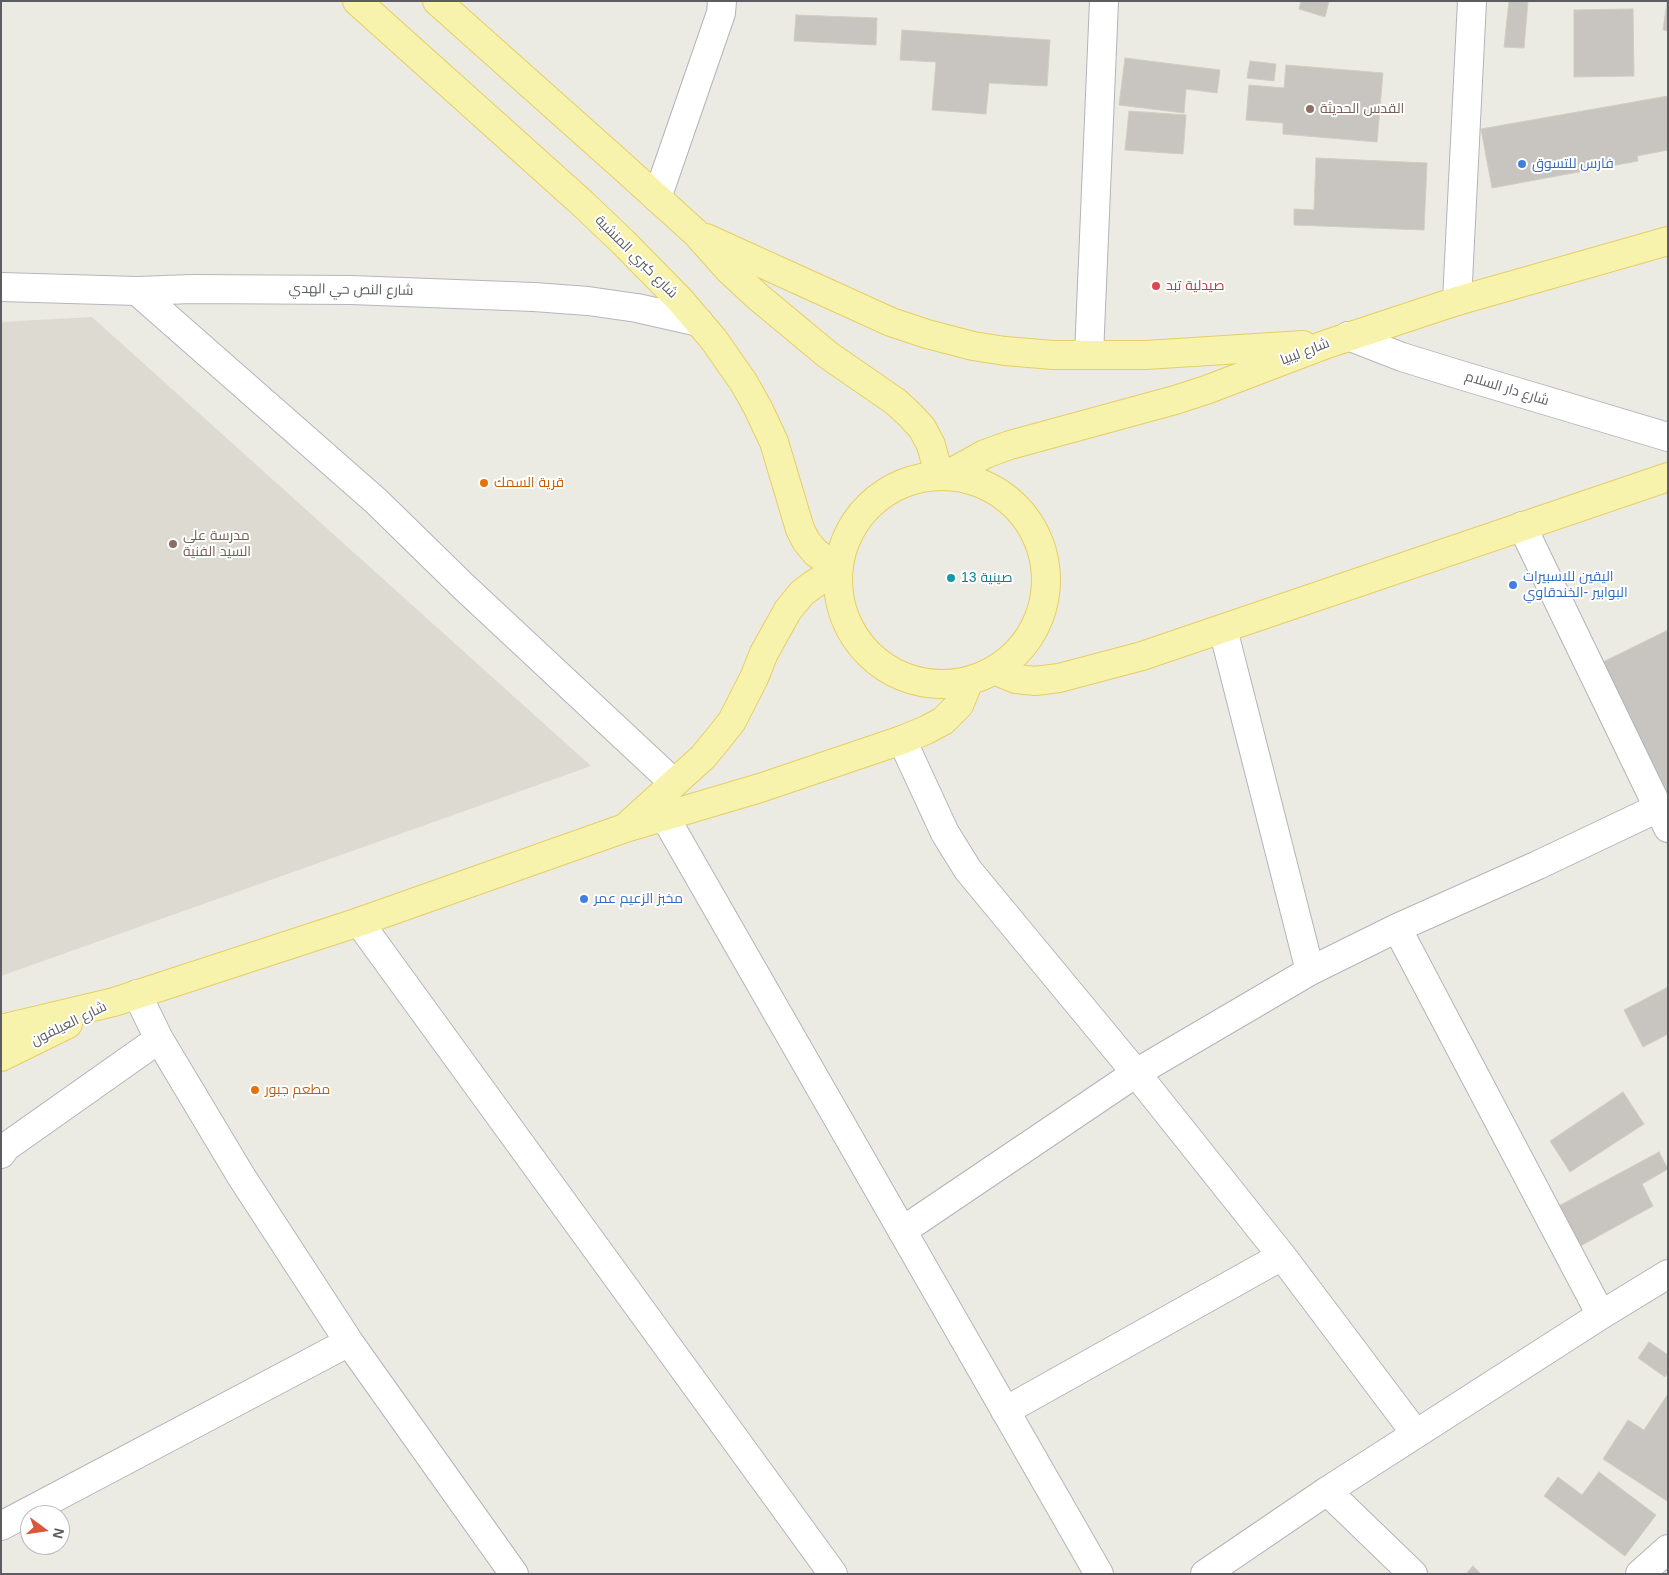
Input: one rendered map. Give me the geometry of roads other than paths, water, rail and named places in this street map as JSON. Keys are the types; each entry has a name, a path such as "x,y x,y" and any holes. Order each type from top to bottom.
{"main road":[{"name":"شارع كبري المنشية","path":"356,1 541,166 624,243 675,295 714,340 744,383 774,442 800,529 806,541 816,553 838,569"},
{"path":"438,1 697,234 729,270 828,355 896,402 910,415 922,428 943,475"},
{"path":"697,234 891,322 972,346 1053,355 1089,355 1146,354 1338,340"},
{"name":"شارع ليبيا","path":"943,475 985,454 1010,445 1183,398 1338,340 1457,301 1668,241"},
{"path":"943,475 976,480 1002,494 1024,514 1038,541 1045,570 1044,599 1034,627 1017,652 994,670 969,680 936,684 904,677 876,660 854,636 841,605 838,569 849,534 864,510 886,492 912,480 943,475"},
{"path":"994,670 1016,679 1035,681 1059,678 1142,656 1668,477"},
{"path":"625,828 703,757 732,721 754,678 764,653 788,610 808,588 838,569"},
{"path":"125,998 359,922 625,828 760,788 902,740 943,721 959,705 969,680"},
{"name":"شارع العيلفون","path":"1,1029 125,998"},
{"name":"شارع العيلفون","path":"1,1057 125,998"}],"street":[{"path":"657,198 721,13 722,1"},
{"path":"1089,355 1104,1"},
{"path":"1457,301 1472,1"},
{"name":"شارع النص حي الهدي","path":"1,286 137,291 192,289 350,290 534,297 588,301 638,308 698,322"},
{"path":"137,291 376,501 463,586 674,784"},
{"name":"شارع دار السلام","path":"1338,340 1402,357 1668,437"},
{"path":"902,1231 1136,1074 1310,971 1397,928 1538,866 1663,818 1522,526"},
{"path":"1223,629 1310,971"},
{"path":"902,740 946,833 968,870 1136,1074 1282,1256 1416,1434"},
{"path":"664,817 1099,1574"},
{"path":"359,922 833,1574"},
{"path":"1397,928 1601,1315"},
{"path":"125,998 159,1039 241,1176 349,1342 514,1574"},
{"path":"1,1154 6,1147 159,1039"},
{"path":"1005,1411 1282,1256"},
{"path":"1205,1574 1327,1491 1668,1274"},
{"path":"1,1526 349,1342"},
{"path":"1327,1491 1413,1574"},
{"path":"1640,1574 1668,1549"}],"place":[{"name":"القدس الحديثة","path":"1310,109"},
{"name":"فارس للتسوق","path":"1522,164"},
{"name":"صيدلية تبد","path":"1156,286"},
{"name":"قرية السمك","path":"484,483"},
{"name":"مدرسة علي السيد الفنية","path":"173,544"},
{"name":"صينية 13","path":"951,578"},
{"name":"اليقين للاسبيرات البوابير -الخندقاوي","path":"1513,585"},
{"name":"مخبز الزعيم عمر","path":"584,899"},
{"name":"مطعم جبور","path":"255,1090"}]}
